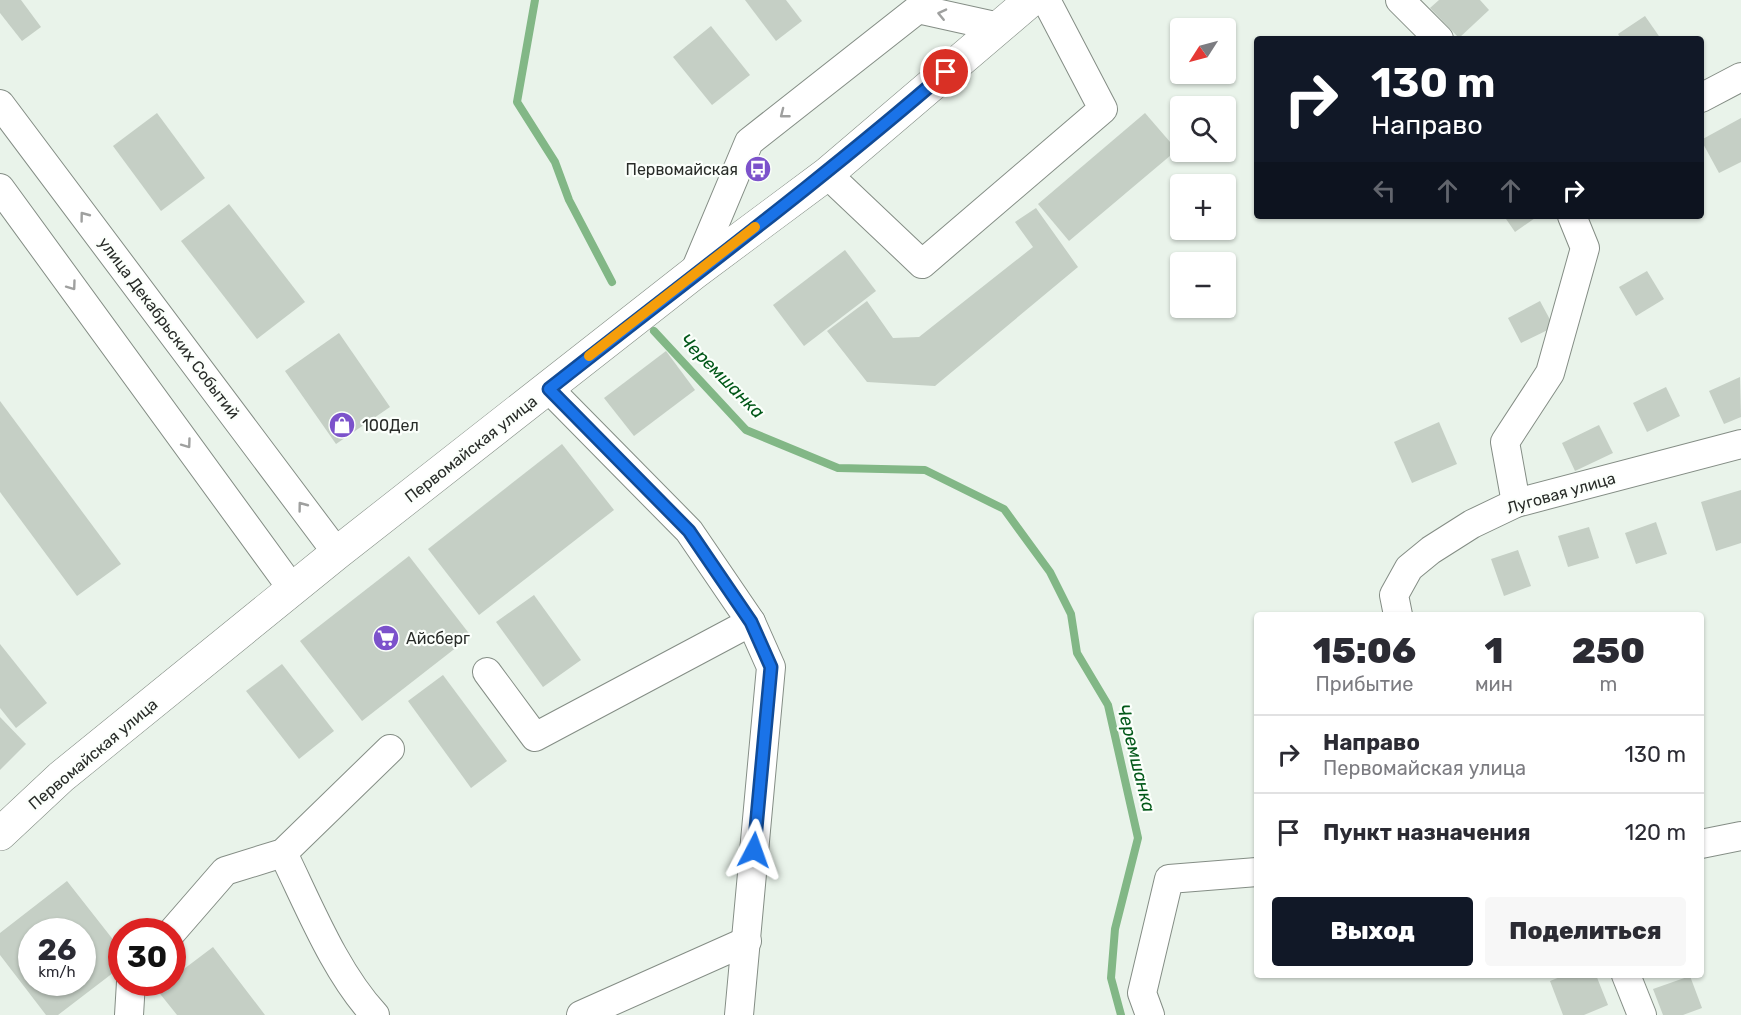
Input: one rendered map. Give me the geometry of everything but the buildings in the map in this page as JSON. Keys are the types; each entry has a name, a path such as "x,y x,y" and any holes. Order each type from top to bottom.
{"main road":[{"name":"Первомайская улица","path":"0,834 61,777 337,553 694,273 827,174 1030,0"}],"street":[{"path":"827,174 922,264 1103,109 1046,0"},
{"path":"1400,0 1436,36"},
{"path":"694,273 749,142 918,9 999,27"},
{"path":"1704,96 1741,77"},
{"name":"улица Декабрьских Событий","path":"0,104 337,553"},
{"path":"0,188 293,590"},
{"path":"1516,503 1505,442 1550,373 1585,248 1573,219"},
{"path":"549,389 689,531 751,622 771,667 739,1015"},
{"name":"Луговая улица","path":"1397,612 1394,595 1409,568 1431,550 1472,524 1516,503 1741,444"},
{"path":"487,672 535,737 751,622"},
{"path":"184,918 225,871 283,853 390,749"},
{"path":"1704,843 1741,836"},
{"path":"283,853 317,924 361,1000 375,1015"},
{"path":"1150,1015 1142,993 1169,879 1254,872"},
{"path":"581,1015 747,941"},
{"path":"1627,978 1642,1015"},
{"path":"129,1015 130,996"}],"waterway":[{"name":"Черемшанка","path":"535,0 517,102 555,162 569,200 612,282"},
{"name":"Черемшанка","path":"654,331 746,430 838,468 925,470 1004,509 1050,572 1071,614 1077,653 1108,705 1138,838 1115,929 1111,978 1121,1015"}],"slow traffic":[{"path":"589,356 755,227"}],"place":[{"name":"Первомайская","path":"758,169"},
{"name":"100Дел","path":"342,425"},
{"name":"Айсберг","path":"386,638"}],"route":[{"path":"754,850 771,667 751,622 689,531 549,389 694,273 827,174 946,72"}]}
